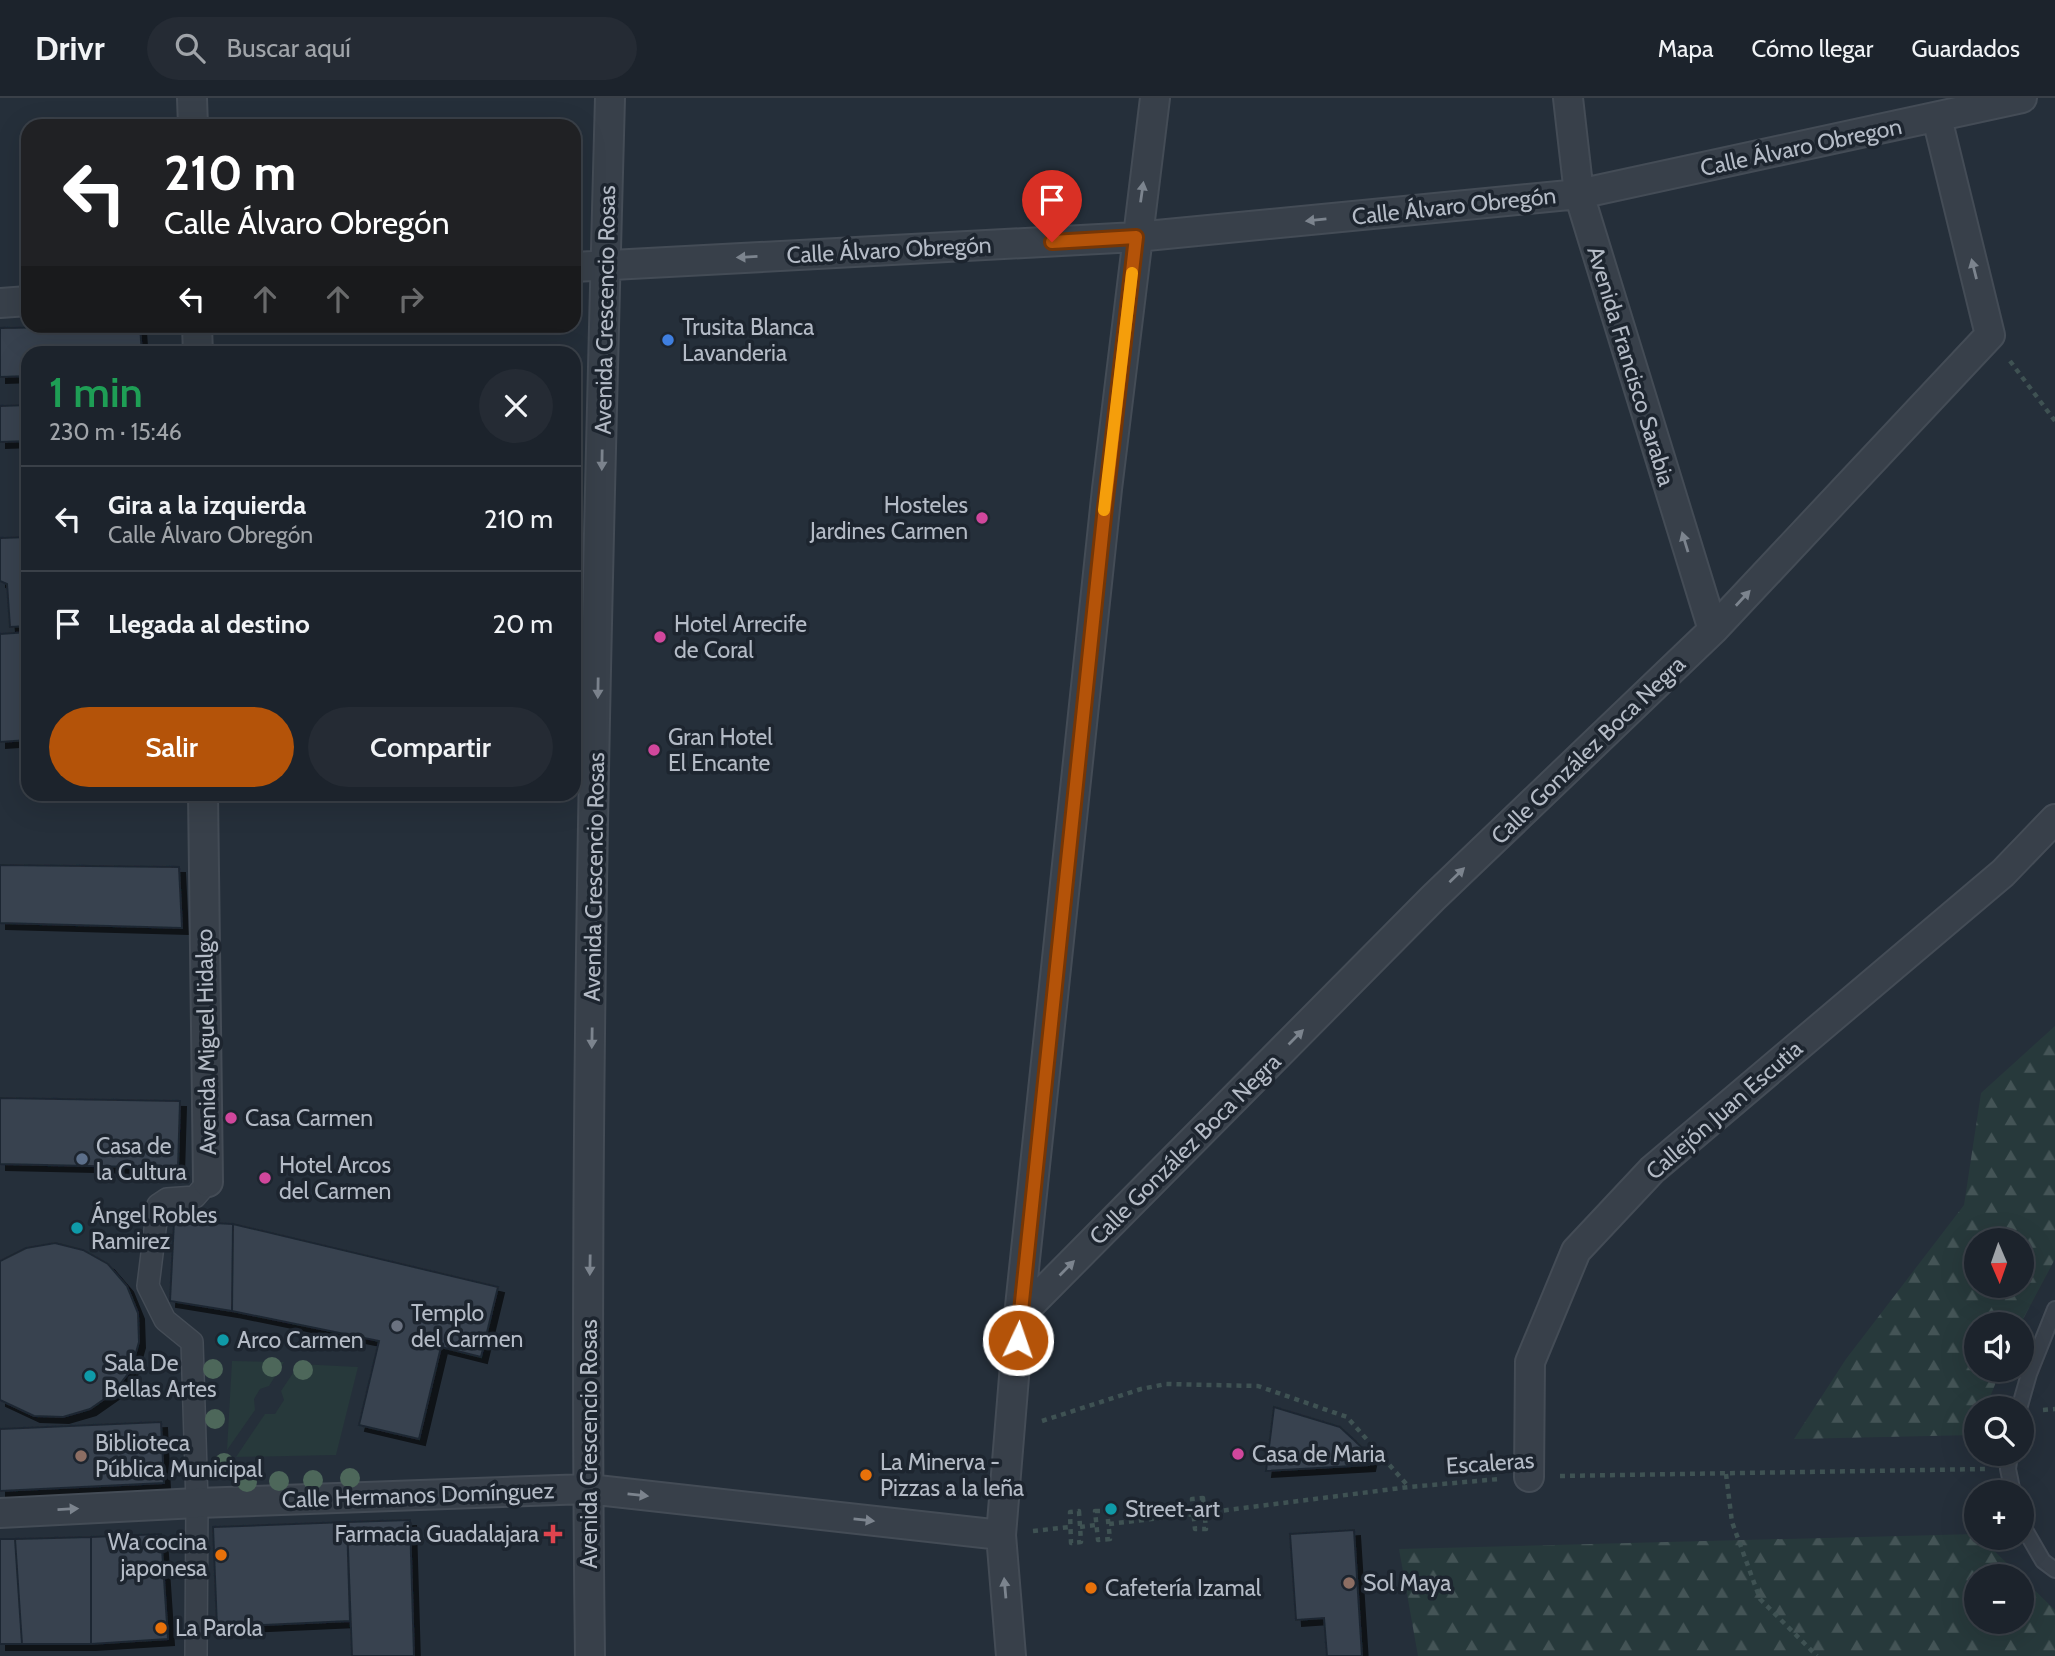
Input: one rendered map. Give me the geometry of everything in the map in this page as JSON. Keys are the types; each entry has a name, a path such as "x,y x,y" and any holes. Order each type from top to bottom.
{"street":[{"path":"192,98 193,119"},
{"name":"Avenida Crescencio Rosas","path":"590,1656 588,1489 594,882 610,98"},
{"path":"1011,1656 1001,1535 1012,1430 1019,1317 1136,237 1155,98"},
{"name":"Avenida Francisco Sarabia","path":"1568,98 1579,194 1713,630"},
{"name":"Calle Álvaro Obregon","path":"1579,194 2022,98"},
{"path":"1937,118 1990,335"},
{"name":"Calle Álvaro Obregón","path":"581,266 1136,237 1579,194"},
{"path":"0,303 21,302"},
{"name":"Calle González Boca Negra","path":"1019,1317 1433,898 1713,630 1990,335"},
{"name":"Avenida Miguel Hidalgo","path":"196,1656 197,1503 192,1342 165,1320 148,1286 159,1206 167,1199 195,1197 208,1182 203,801"},
{"name":"Callejón Juan Escutia","path":"1529,1477 1530,1362 1576,1251 1651,1170 2003,873 2055,820"},
{"name":"Calle Hermanos Domínguez","path":"0,1513 588,1489 1001,1535"}],"lane":[{"path":"2023,1396 2055,1310"},
{"path":"2034,1545 2043,1561 2055,1570"}],"path":[{"path":"1990,335 2055,421"},
{"path":"1012,1430 1154,1386 1258,1386 1347,1418 1409,1487"},
{"name":"Escaleras","path":"1204,1513 1409,1487 1529,1477 1726,1474 1964,1464"},
{"path":"1726,1474 1732,1522 1760,1600 1817,1656"},
{"path":"1203,1498 1206,1529 1195,1530 1194,1514 1192,1499 1203,1498"},
{"path":"1079,1511 1080,1527 1081,1542 1071,1542 1070,1512 1079,1511"},
{"path":"1095,1511 1108,1511 1110,1539 1098,1540 1096,1525 1095,1511"},
{"path":"1108,1524 1194,1514"},
{"path":"1080,1527 1096,1525"}],"green space":[{"path":"2055,1026 2055,1259 2027,1312 1964,1312 1964,1382 1996,1382 1990,1396 1964,1396 1964,1435 1794,1439 1846,1359 1964,1205 1981,1093"},
{"path":"232,1361 284,1362 269,1386 260,1389 254,1399 255,1410 227,1450"},
{"path":"299,1364 358,1367 336,1455 236,1457 265,1414 275,1414 284,1400 281,1391"},
{"path":"1964,1534 1964,1550 1993,1550 2008,1564 1964,1564 1964,1634 2034,1634 2034,1590 2055,1610 2055,1656 1418,1656 1399,1549"}],"building":[{"path":"0,328 21,328 21,333 140,333 141,346 21,346 21,376 0,377"},
{"path":"21,405 21,441 0,442 0,406"},
{"path":"21,537 21,626 10,627 7,584 0,581 0,538"},
{"path":"21,632 21,740 0,742 0,634"},
{"path":"0,865 179,867 182,928 0,923"},
{"path":"0,1098 180,1101 178,1168 0,1164"},
{"path":"174,1221 233,1224 232,1311 170,1301"},
{"name":"Templo del Carmen","path":"233,1224 498,1287 481,1357 441,1347 419,1439 359,1425 379,1341 232,1311"},
{"path":"55,1243 83,1250 108,1264 127,1286 138,1313 139,1342 131,1370 113,1393 90,1409 63,1417 34,1416 0,1400 0,1261 26,1248"},
{"path":"1274,1407 1340,1427 1371,1456 1369,1465 1266,1471"},
{"name":"Biblioteca Pública Municipal","path":"161,1422 164,1483 0,1491 0,1429"},
{"path":"410,1520 414,1656 352,1656 347,1522"},
{"path":"347,1522 350,1621 217,1627 213,1527"},
{"path":"1354,1530 1362,1656 1327,1656 1324,1618 1296,1620 1290,1534"},
{"path":"161,1534 168,1639 91,1644 91,1537"},
{"path":"91,1537 91,1644 22,1644 15,1539"},
{"path":"0,1539 15,1539 22,1644 0,1644"}],"slow traffic":[{"path":"1104,510 1132,273"}],"place":[{"name":"Trusita Blanca Lavanderia","path":"668,340"},
{"name":"Hosteles Jardines Carmen","path":"982,518"},
{"name":"Hotel Arrecife de Coral","path":"660,637"},
{"name":"Gran Hotel El Encante","path":"654,750"},
{"name":"Casa Carmen","path":"231,1118"},
{"name":"Casa de la Cultura","path":"82,1159"},
{"name":"Hotel Arcos del Carmen","path":"265,1178"},
{"name":"Ángel Robles Ramirez","path":"77,1228"},
{"name":"Templo del Carmen","path":"397,1326"},
{"name":"Arco Carmen","path":"223,1340"},
{"name":"Sala De Bellas Artes","path":"90,1376"},
{"name":"Casa de Maria","path":"1238,1454"},
{"name":"Biblioteca Pública Municipal","path":"81,1456"},
{"name":"La Minerva - Pizzas a la leña","path":"866,1475"},
{"name":"Street-art","path":"1111,1509"},
{"name":"Farmacia Guadalajara","path":"553,1534"},
{"name":"Wa cocina japonesa","path":"221,1555"},
{"name":"Sol Maya","path":"1349,1583"},
{"name":"Cafetería Izamal","path":"1091,1588"},
{"name":"La Parola","path":"161,1628"}],"route":[{"path":"1018,1340 1104,516 1136,237 1052,242"}]}
